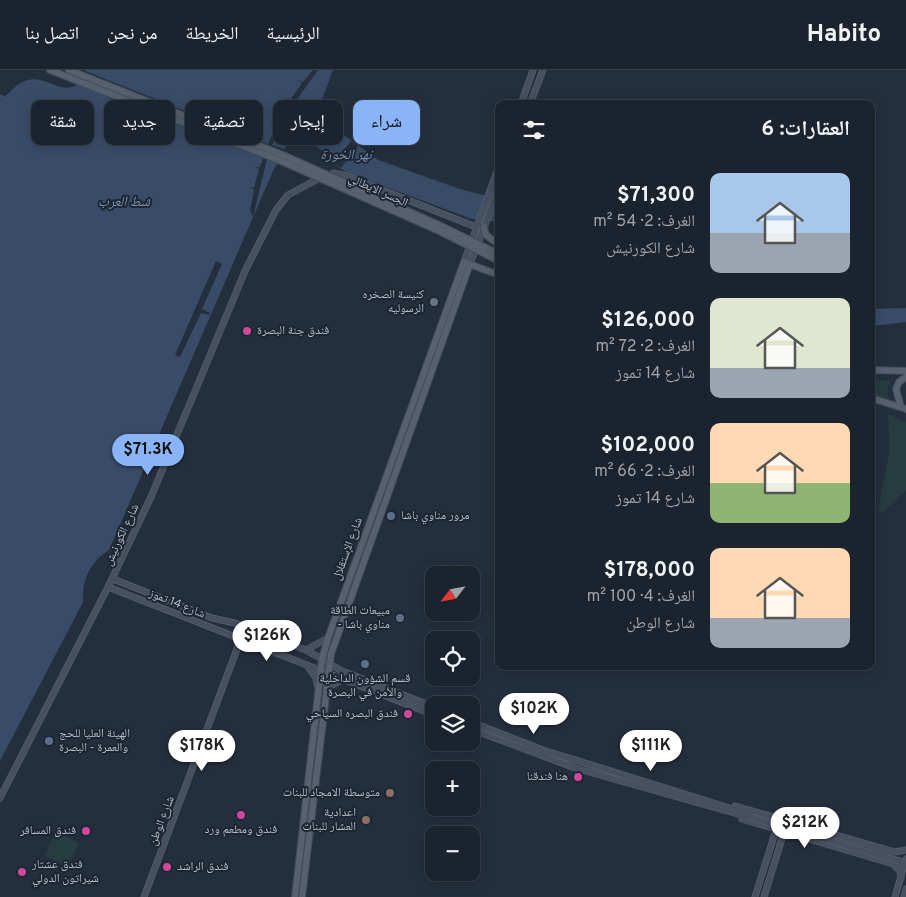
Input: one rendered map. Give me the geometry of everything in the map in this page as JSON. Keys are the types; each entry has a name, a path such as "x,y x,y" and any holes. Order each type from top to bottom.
{"main road":[{"name":"الجسر الايطالي","path":"50,70 281,160 437,230 495,259"},
{"name":"الجسر الايطالي","path":"69,70 283,155 440,225 495,252"},
{"path":"522,100 533,70"},
{"path":"532,100 543,70"},
{"path":"333,173 347,176 477,225"},
{"name":"شارع الإستقلال","path":"295,897 319,690 346,607 467,263 477,225 495,176"},
{"name":"شارع الكورنيش","path":"0,798 108,587 151,497 245,271 276,210 288,195 316,180"},
{"name":"شارع الإستقلال","path":"302,897 325,698 322,659 328,638 467,263 485,226 495,198"},
{"path":"485,226 486,235 495,242"},
{"path":"467,263 495,274"},
{"path":"875,370 906,371"},
{"path":"904,408 896,389 899,382 906,377"},
{"path":"875,399 904,408"},
{"name":"شارع 14 تموز","path":"112,578 212,618 235,623 306,650 329,664 425,704"},
{"name":"شارع 14 تموز","path":"108,587 240,641 425,712"},
{"path":"306,650 328,638"},
{"name":"شارع الوطن","path":"144,897 240,641"},
{"path":"306,666 316,678 319,690"},
{"path":"325,698 330,686 342,680"},
{"path":"480,726 543,750 749,816 906,860 895,897"},
{"path":"480,733 575,768 721,807 784,819 895,852 906,850"},
{"path":"721,807 775,832 893,864 900,871 901,878"},
{"path":"755,897 775,832"},
{"path":"764,897 783,834"},
{"path":"893,864 900,860 895,852"},
{"path":"904,897 906,889"}],"green space":[{"path":"875,380 891,381 887,390 890,402 875,396"},
{"path":"888,414 906,422 906,491 882,513 878,509 890,449"},
{"path":"55,832 79,843 68,867 45,856"}],"water":[{"name":"شط العرب","path":"85,70 333,70 322,100 273,100 273,145 286,145 273,171 109,550 97,560 88,572 84,586 83,602 0,761 0,101 24,81 35,79 67,88 73,87 82,80"},
{"name":"شط العرب","path":"343,134 353,142 353,145 358,145 378,160 463,190 495,198 495,222 472,219 346,172 314,145 343,145"},
{"path":"906,308 906,322 875,326 875,309"}],"pier":[{"path":"83,70 158,100 118,100 75,83 81,79"},
{"path":"313,70 318,70 297,100 289,100 286,98 291,99 302,83 298,80 303,82"},
{"path":"175,107 185,111 185,127 175,123"},
{"path":"273,133 272,145 286,150 279,163 267,159 253,217 250,210 254,190 249,187 254,188 259,169 255,167 260,167 263,158 230,145 263,145 263,142 268,144"},
{"path":"351,141 353,145 358,146 341,168 334,163"},
{"path":"216,261 222,264 202,309 210,313 209,315 201,313 180,357 175,355"}],"place":[{"name":"كنيسة الصخره الرسوليه","path":"434,302"},
{"name":"فندق جنة البصرة","path":"247,331"},
{"name":"مرور مناوي باشا","path":"391,516"},
{"name":"مبيعات الطاقة - مناوي باشا","path":"400,618"},
{"name":"قسم الشؤون الداخلية والأمن في البصرة","path":"365,664"},
{"name":"فندق البصره السياحي","path":"408,714"},
{"name":"الهيئة العليا للحج والعمرة - البصرة","path":"49,741"},
{"name":"هنا فندقنا","path":"578,777"},
{"name":"متوسطة الامجاد للبنات","path":"390,793"},
{"name":"فندق ومطعم ورد","path":"241,815"},
{"name":"اعدادية العشار للبنات","path":"366,820"},
{"name":"فندق المسافر","path":"86,831"},
{"name":"فندق الراشد","path":"167,867"},
{"name":"فندق عشتار شيراتون الدولي","path":"22,872"}],"water label":[{"name":"نهر الخورة","path":"346,155"}]}
